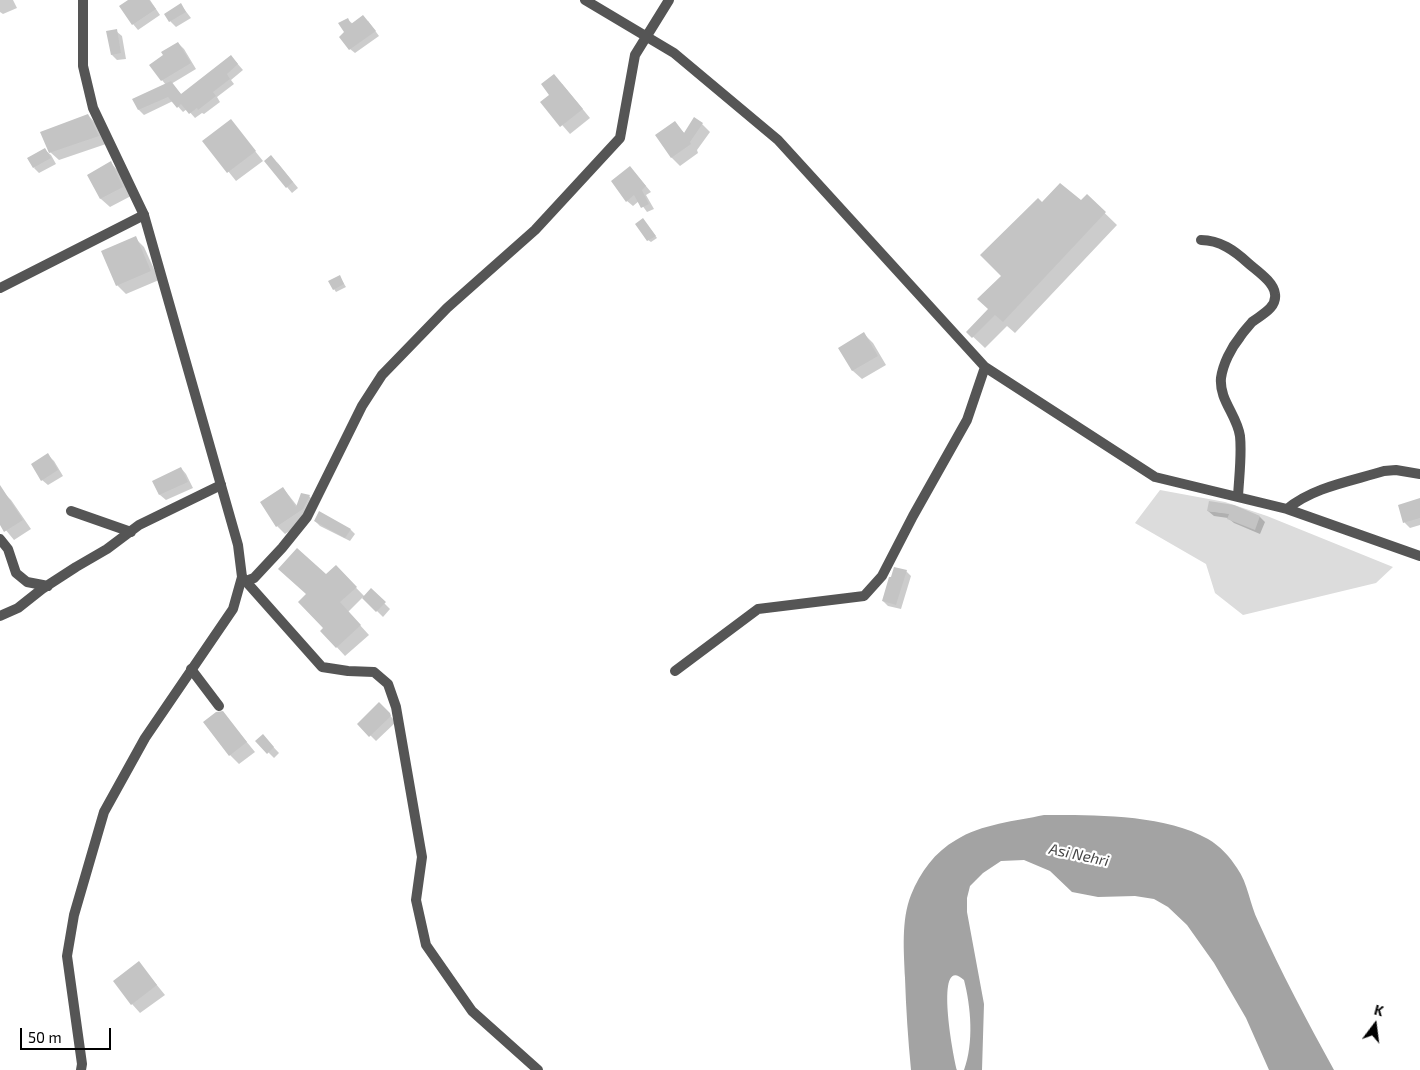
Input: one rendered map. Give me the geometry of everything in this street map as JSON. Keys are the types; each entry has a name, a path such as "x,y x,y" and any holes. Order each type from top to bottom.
{"street":[{"path":"81,1070 82,1064 67,956 74,915 104,812 145,738 233,609 244,579 238,545 144,215 92,108 82,66 83,0"},
{"path":"585,0 674,53 778,140 984,367 1155,477 1286,509 1420,556"},
{"path":"244,579 254,578 307,517 362,406 382,375 447,308 535,230 620,138 635,55 669,0"},
{"path":"0,288 144,215"},
{"path":"1201,240 1208,240 1223,245 1238,253 1272,285 1275,293 1275,301 1270,309 1252,323 1239,338 1228,356 1222,374 1221,386 1224,398 1237,422 1240,436 1238,497"},
{"path":"675,671 758,609 864,596 882,576 967,420 984,367"},
{"path":"1286,509 1313,492 1384,471 1396,470 1420,474"},
{"path":"0,616 18,608 48,586 131,532 165,512 221,485"},
{"path":"71,511 131,532"},
{"path":"0,539 8,549 16,573 27,582 48,586"},
{"path":"244,579 322,667 374,672 388,684 396,707 422,857 416,900 426,945 472,1011 538,1070"},
{"path":"191,669 218,706"}],"shaded area":[{"path":"1160,490 1225,502 1267,516 1393,567 1376,583 1243,615 1215,593 1206,564 1135,523"}],"water":[{"name":"Asi Nehri","path":"1044,815 1085,815 1150,820 1190,831 1208,839 1221,848 1241,874 1255,915 1294,996 1334,1070 1269,1070 1246,1018 1214,963 1187,925 1168,907 1154,899 1135,896 1098,897 1072,892 1050,871 1024,860 1001,861 983,873 970,886 967,898 967,912 984,1004 982,1070 964,1070 969,1048 970,1013 964,980 955,975 949,981 947,993 952,1048 957,1070 911,1070 904,936 908,905 919,878 941,850 966,835 976,830 999,824"}],"building":[{"path":"128,0 149,0 156,9 132,25 119,6"},
{"path":"181,3 186,12 169,22 164,14"},
{"path":"363,15 376,31 349,50 339,37 344,32 338,23 348,18 351,24"},
{"path":"117,29 121,53 111,55 106,31"},
{"path":"178,42 191,63 161,81 149,65 163,55 161,52"},
{"path":"231,55 238,64 227,74 230,79 213,92 216,96 198,110 197,108 189,114 181,104 177,108 168,97 138,110 132,99 171,81 181,94"},
{"path":"554,74 583,109 560,127 540,102 549,95 541,84"},
{"path":"88,114 99,136 49,153 40,132"},
{"path":"694,117 703,123 690,142 691,144 671,158 655,135 675,121 684,133"},
{"path":"231,119 256,151 227,173 202,141"},
{"path":"45,148 51,158 33,168 27,158"},
{"path":"271,155 293,182 286,188 264,161"},
{"path":"111,161 123,187 100,199 87,175"},
{"path":"630,166 646,186 642,190 649,204 641,208 634,195 626,202 611,181"},
{"path":"1060,183 1081,200 1087,194 1106,212 1003,322 995,315 972,338 966,332 988,309 977,299 1001,276 980,255 1038,198 1042,202"},
{"path":"643,218 656,236 647,241 635,224"},
{"path":"136,236 151,271 116,286 101,251"},
{"path":"340,275 344,284 333,290 328,281"},
{"path":"864,332 878,356 852,371 838,348"},
{"path":"48,453 58,470 41,481 31,464"},
{"path":"181,467 188,482 159,495 152,481"},
{"path":"0,485 23,520 4,532 0,525"},
{"path":"283,487 296,507 301,493 310,495 303,509 276,527 260,502"},
{"path":"1420,498 1420,518 1403,523 1398,505"},
{"path":"1209,501 1234,505 1260,516 1255,530 1227,519 1229,514 1207,511"},
{"path":"319,511 351,529 345,538 314,521"},
{"path":"297,548 326,574 336,565 357,587 340,602 361,625 336,648 320,631 323,628 298,602 306,594 278,569"},
{"path":"894,567 907,570 896,605 882,601"},
{"path":"371,588 386,602 376,612 362,598"},
{"path":"379,702 391,716 369,737 357,724"},
{"path":"223,711 247,742 229,756 203,722 216,712"},
{"path":"263,734 274,747 267,754 255,741"},
{"path":"139,961 157,985 131,1005 113,981"}]}
